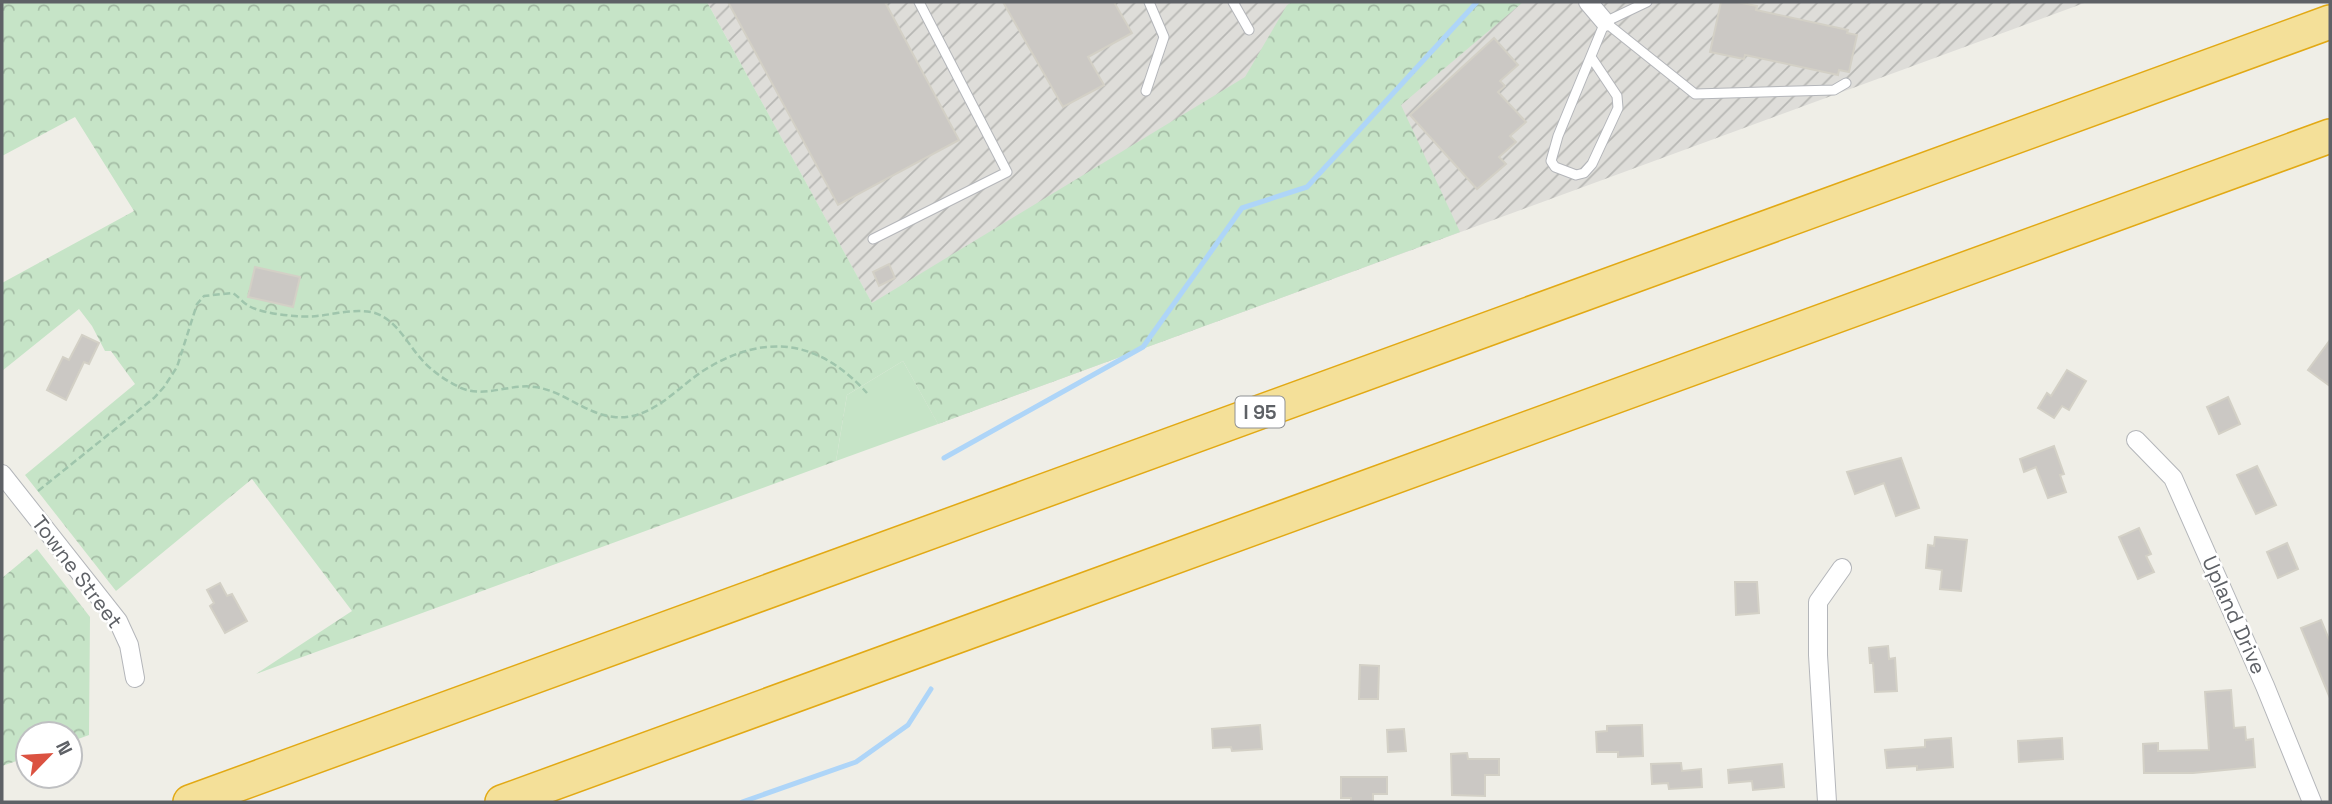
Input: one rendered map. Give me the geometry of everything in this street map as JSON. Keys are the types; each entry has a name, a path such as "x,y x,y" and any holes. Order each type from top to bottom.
{"highway":[{"name":"I 95","path":"190,802 2330,22"},
{"path":"502,802 2330,136"}],"street":[{"path":"1588,2 1605,22"},
{"name":"Upland Drive","path":"2136,440 2173,478 2265,686 2312,802"},
{"name":"Towne Street","path":"2,474 118,621 129,645 135,678"},
{"path":"1827,802 1818,655 1818,602 1842,568"}],"lane":[{"path":"873,239 1007,172 919,2"},
{"path":"1146,91 1164,37 1149,2"},
{"path":"1233,2 1249,30"},
{"path":"1591,57 1616,96 1618,108 1592,164 1584,173 1576,175 1555,167 1551,161 1552,154 1605,22 1647,2"},
{"path":"1605,22 1695,94 1833,90 1846,83"}],"path":[{"path":"24,502 155,398 177,367 197,304 204,296 216,294 233,293 247,306 260,311 313,316 356,311 373,313 387,318 423,361 460,388 479,392 524,386 538,387 594,413 615,417 650,410 706,369 733,356 755,349 783,346 811,351 851,375 867,393"}],"shaded area":[{"path":"707,2 2087,2 938,424"}],"green space":[{"path":"2,2 707,2 872,303 1245,77 1287,5 1293,2 1523,2 1401,105 1460,232 938,424 903,361 847,395 836,461 256,674 352,611 252,479 116,591 25,475 135,384 111,351 105,351 92,326 79,309 2,371 2,283 134,211 75,117 2,156"},
{"path":"903,361 938,424 836,461 847,395"},
{"path":"37,549 90,617 89,735 84,737 84,720 14,720 14,762 2,766 2,578"}],"building":[{"path":"728,2 885,2 959,140 838,205"},
{"path":"1003,2 1114,2 1132,33 1088,57 1104,85 1063,107"},
{"path":"1721,2 1757,6 1756,10 1848,30 1847,33 1857,35 1849,72 1839,70 1838,75 1745,55 1744,59 1710,52"},
{"path":"1494,38 1518,65 1500,81 1505,86 1498,92 1526,122 1510,136 1516,142 1499,157 1506,164 1477,189 1410,115"},
{"path":"889,264 895,278 879,286 873,272"},
{"path":"255,267 300,277 293,307 248,297"},
{"path":"82,335 99,343 89,364 84,362 66,400 47,390 63,357 69,360"},
{"path":"2330,340 2330,386 2308,370"},
{"path":"2067,370 2086,381 2069,410 2062,406 2054,418 2038,408 2047,393 2051,396"},
{"path":"2228,397 2240,424 2219,434 2207,407"},
{"path":"2054,446 2064,474 2060,475 2066,492 2048,498 2036,467 2024,472 2020,459"},
{"path":"1901,458 1919,508 1896,516 1884,483 1855,494 1847,472"},
{"path":"2257,466 2276,505 2256,514 2237,475"},
{"path":"2139,528 2151,554 2146,556 2154,572 2138,579 2119,537"},
{"path":"1935,537 1967,540 1961,591 1940,589 1942,570 1926,568 1928,545 1934,546"},
{"path":"2287,543 2298,569 2278,578 2267,552"},
{"path":"1735,582 1757,582 1759,613 1736,615"},
{"path":"220,583 227,596 232,594 247,621 225,633 210,606 214,603 207,590"},
{"path":"2321,620 2330,642 2330,698 2301,628"},
{"path":"1888,646 1889,659 1895,658 1897,691 1875,692 1869,648"},
{"path":"1360,665 1379,666 1378,699 1359,699"},
{"path":"2231,690 2234,728 2245,727 2246,740 2253,739 2255,767 2193,773 2144,773 2143,744 2158,743 2158,751 2209,750 2205,692"},
{"path":"1260,725 1262,749 1232,751 1231,747 1213,748 1212,729"},
{"path":"1642,725 1643,756 1618,757 1618,752 1597,752 1596,732 1607,731 1607,726"},
{"path":"1404,729 1406,751 1388,752 1387,730"},
{"path":"1951,738 1953,767 1917,770 1917,766 1887,768 1885,750 1925,747 1925,740"},
{"path":"2062,738 2063,759 2019,762 2018,741"},
{"path":"1467,753 1468,759 1499,759 1499,775 1485,775 1485,796 1452,795 1451,754"},
{"path":"1681,763 1682,771 1701,769 1702,787 1669,789 1668,783 1652,784 1651,764"},
{"path":"1782,764 1784,787 1753,790 1752,781 1729,783 1728,770"},
{"path":"1341,777 1387,777 1387,794 1373,794 1373,802 1351,802 1351,798 1341,798"}],"waterway":[{"path":"944,458 1143,347 1242,208 1307,187 1477,2"},
{"path":"742,802 856,762 908,725 931,689"}]}
